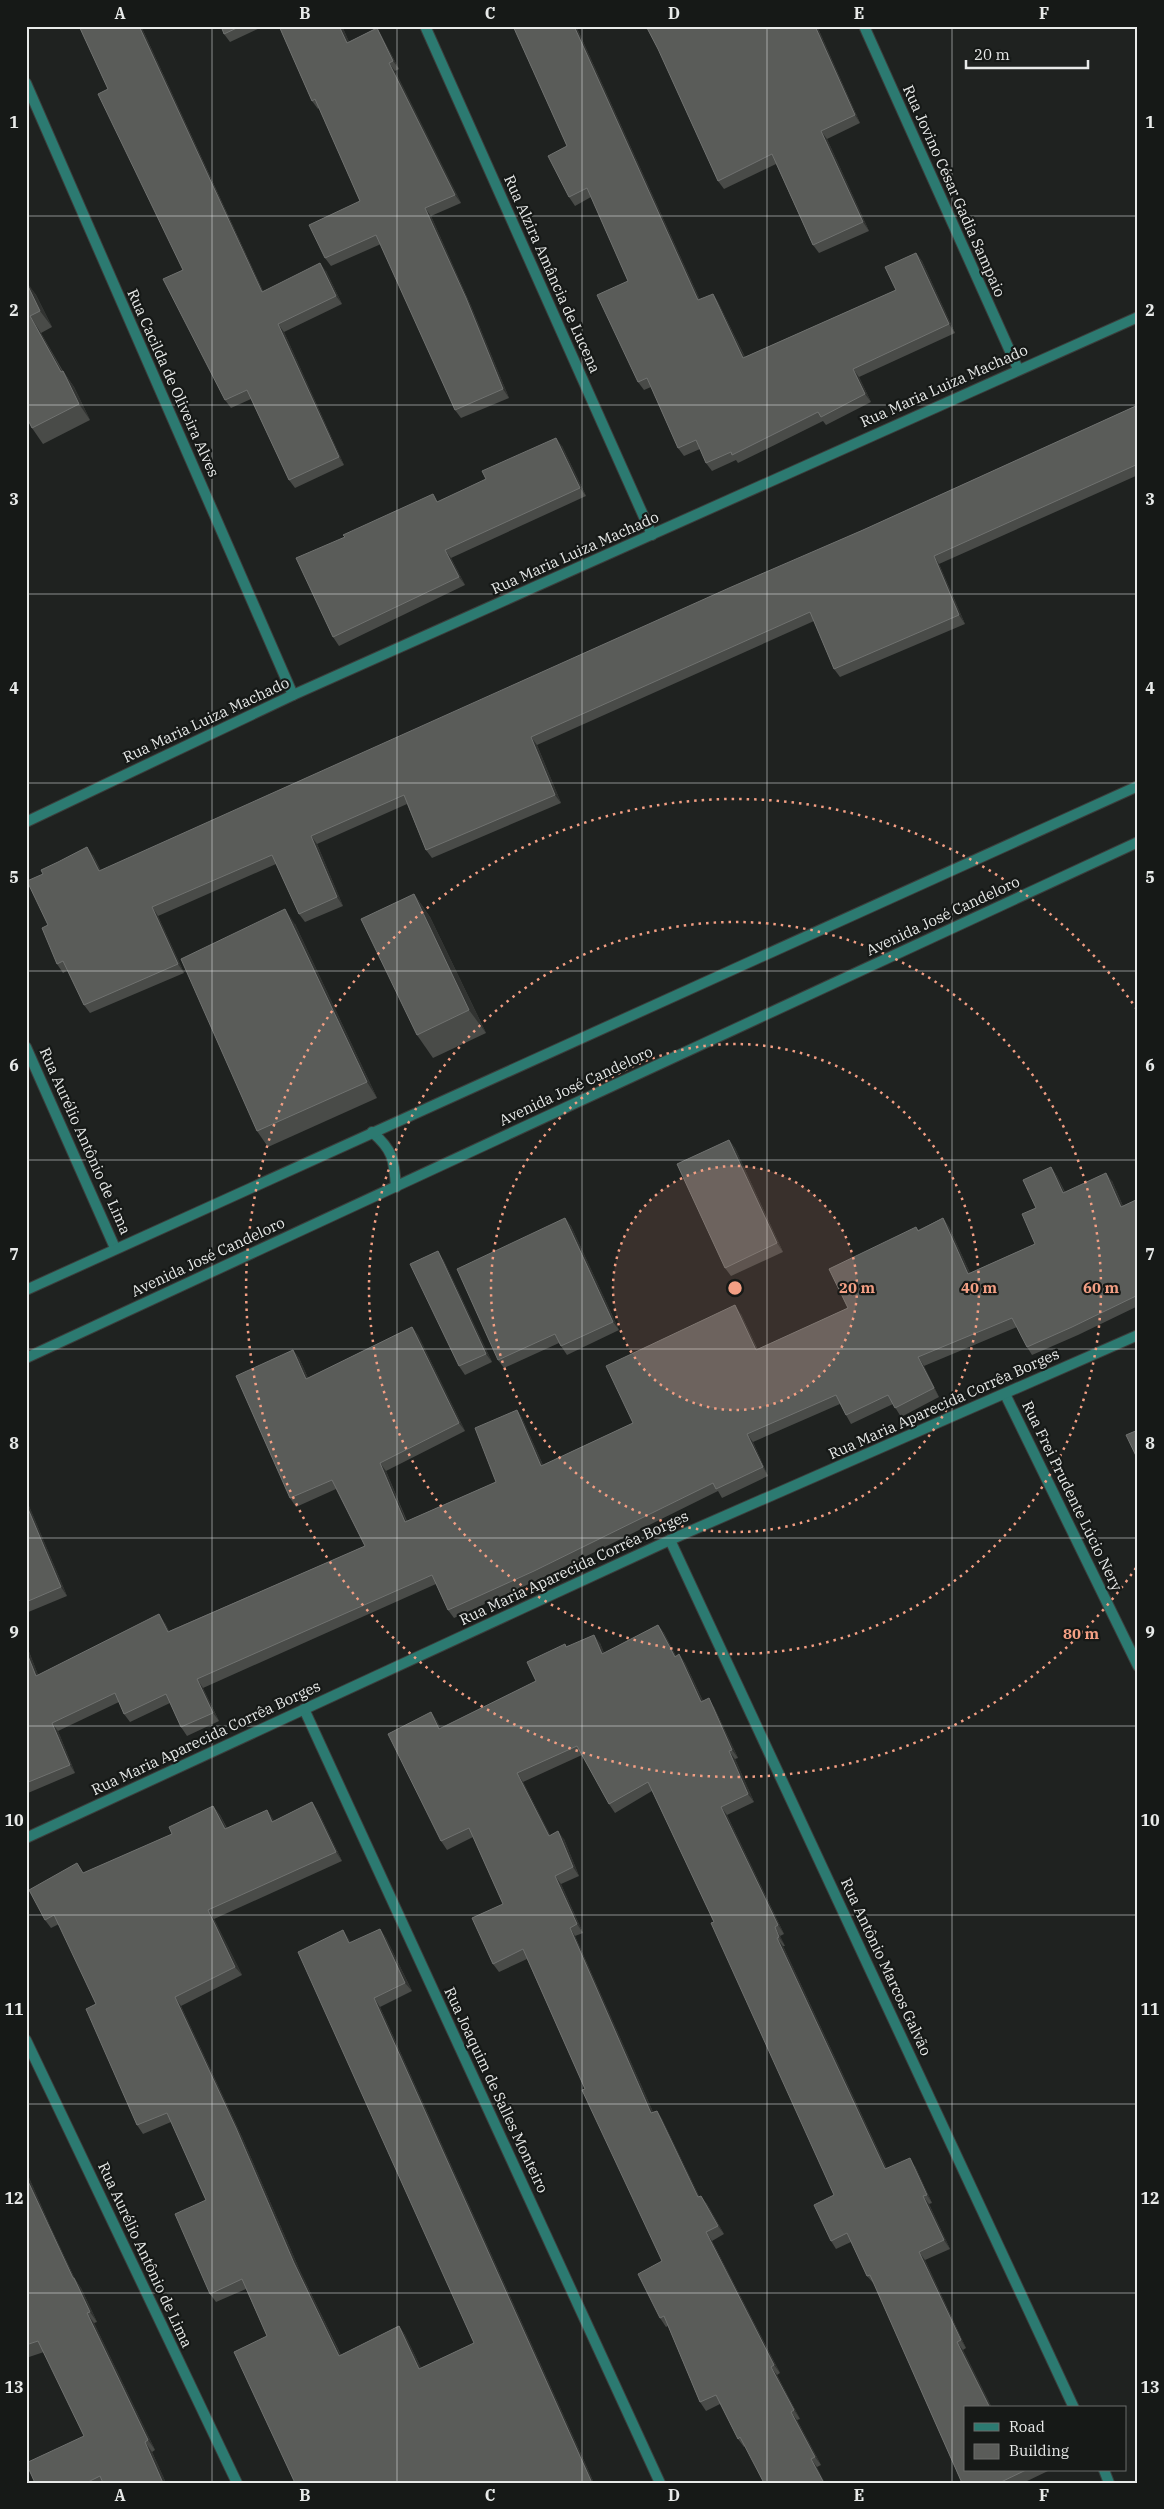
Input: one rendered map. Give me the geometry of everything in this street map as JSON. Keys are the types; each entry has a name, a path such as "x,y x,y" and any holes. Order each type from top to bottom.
{"street":[{"name":"Rua Alzira Amância de Lucena","path":"425,26 652,535"},
{"name":"Rua Jovino César Gadia Sampaio","path":"864,26 1018,369"},
{"name":"Rua Cacilda de Oliveira Alves","path":"26,82 293,695"},
{"name":"Rua Maria Luiza Machado","path":"26,822 293,695 1018,369 1138,317"},
{"path":"26,1290 1138,786"},
{"name":"Avenida José Candeloro","path":"26,1358 1138,842"},
{"name":"Rua Aurélio Antônio de Lima","path":"26,1047 116,1248"},
{"path":"372,1132 388,1146 394,1166 396,1187"},
{"name":"Rua Maria Aparecida Corrêa Borges","path":"26,1838 670,1540 1138,1335"},
{"name":"Rua Frei Prudente Lúcio Nery","path":"1005,1394 1138,1666"},
{"name":"Rua Antônio Marcos Galvão","path":"670,1540 1073,2406"},
{"name":"Rua Joaquim de Salles Monteiro","path":"304,1709 660,2483"},
{"name":"Rua Aurélio Antônio de Lima","path":"26,2040 236,2483"}],"building":[{"path":"79,26 139,26 262,292 320,263 336,296 278,324 339,457 289,480 247,390 225,400 163,279 183,270 98,94 108,89"},
{"path":"221,26 241,26 224,34"},
{"path":"279,26 339,26 347,43 377,28 393,61 389,63 455,195 425,208 466,298 503,389 455,410 376,235 325,258 309,225 360,201 315,99 312,101"},
{"path":"513,26 574,26 698,300 713,294 743,358 896,290 885,267 916,253 949,324 853,369 865,394 821,417 818,412 732,455 731,452 706,463 696,440 678,448 647,378 638,382 597,295 628,281 587,188 569,197 548,156 567,146"},
{"path":"646,26 815,26 855,115 821,131 863,222 813,245 772,154 718,181"},
{"path":"26,282 40,311 30,316 61,372 63,371 79,404 32,428 26,416"},
{"path":"1138,405 1138,464 934,556 959,615 834,669 810,612 531,737 555,795 426,850 404,795 311,836 337,897 299,914 272,855 152,907 178,964 84,1005 63,961 57,964 42,928 48,925 27,881 43,874 41,870 87,847 99,871 729,588 863,530"},
{"path":"556,438 580,488 445,550 459,577 333,637 296,558 345,537 343,535 433,494 437,502 486,479 482,471"},
{"path":"414,894 469,1010 417,1035 361,919"},
{"path":"285,909 367,1082 257,1131 181,959"},
{"path":"729,1140 777,1243 725,1268 677,1164"},
{"path":"1051,1167 1063,1193 1106,1173 1121,1207 1138,1199 1138,1295 1027,1347 1012,1318 918,1357 934,1388 895,1408 888,1395 846,1415 836,1395 747,1434 763,1467 716,1489 713,1483 534,1571 448,1610 432,1575 197,1679 213,1713 181,1727 166,1694 124,1714 115,1693 52,1723 70,1765 26,1783 26,1651 36,1676 159,1614 168,1632 365,1546 332,1480 290,1498 236,1376 293,1350 306,1379 412,1327 459,1423 380,1463 405,1522 496,1482 475,1428 517,1410 541,1466 633,1423 606,1366 735,1305 756,1350 848,1308 829,1269 916,1227 918,1231 943,1218 968,1274 1035,1244 1022,1214 1036,1208 1023,1180"},
{"path":"565,1218 613,1322 561,1346 555,1334 498,1360 457,1269"},
{"path":"438,1251 486,1354 459,1366 410,1264"},
{"path":"1138,1430 1138,1460 1126,1435"},
{"path":"26,1504 61,1587 26,1602"},
{"path":"658,1625 675,1657 679,1654 701,1702 709,1698 732,1750 729,1751 748,1794 721,1807 778,1925 775,1927 779,1937 777,1938 885,2169 910,2158 927,2195 923,2196 944,2240 919,2252 961,2340 957,2342 989,2406 964,2406 964,2472 1022,2472 999,2483 962,2483 870,2275 867,2276 847,2233 831,2241 814,2205 834,2195 711,1923 714,1922 648,1782 609,1804 577,1746 517,1773 549,1836 558,1831 573,1867 555,1876 577,1924 570,1928 651,2113 657,2111 698,2197 701,2196 718,2226 706,2232 774,2365 771,2367 794,2410 791,2412 815,2457 811,2459 824,2483 764,2483 740,2437 738,2439 716,2395 700,2402 664,2316 660,2318 638,2274 662,2261 582,2090 585,2089 523,1949 493,1964 472,1918 503,1904 469,1828 441,1841 388,1734 431,1712 439,1729 536,1681 527,1662 565,1644 566,1647 594,1635 602,1654"},
{"path":"312,1802 336,1852 208,1910 235,1967 175,1997 236,2128 294,2263 339,2356 399,2326 419,2369 474,2343 298,1952 343,1930 349,1943 380,1929 405,1983 374,1998 592,2483 295,2483 234,2352 267,2336 242,2279 210,2294 175,2214 206,2200 167,2113 137,2125 86,2009 96,2004 54,1915 45,1920 29,1890 77,1863 83,1873 172,1834 169,1827 213,1806 225,1829 267,1810 272,1822"},
{"path":"26,2177 90,2312 87,2313 148,2440 145,2442 163,2483 103,2483 100,2476 86,2483 35,2483 26,2463 84,2436 38,2341 26,2345"}]}
